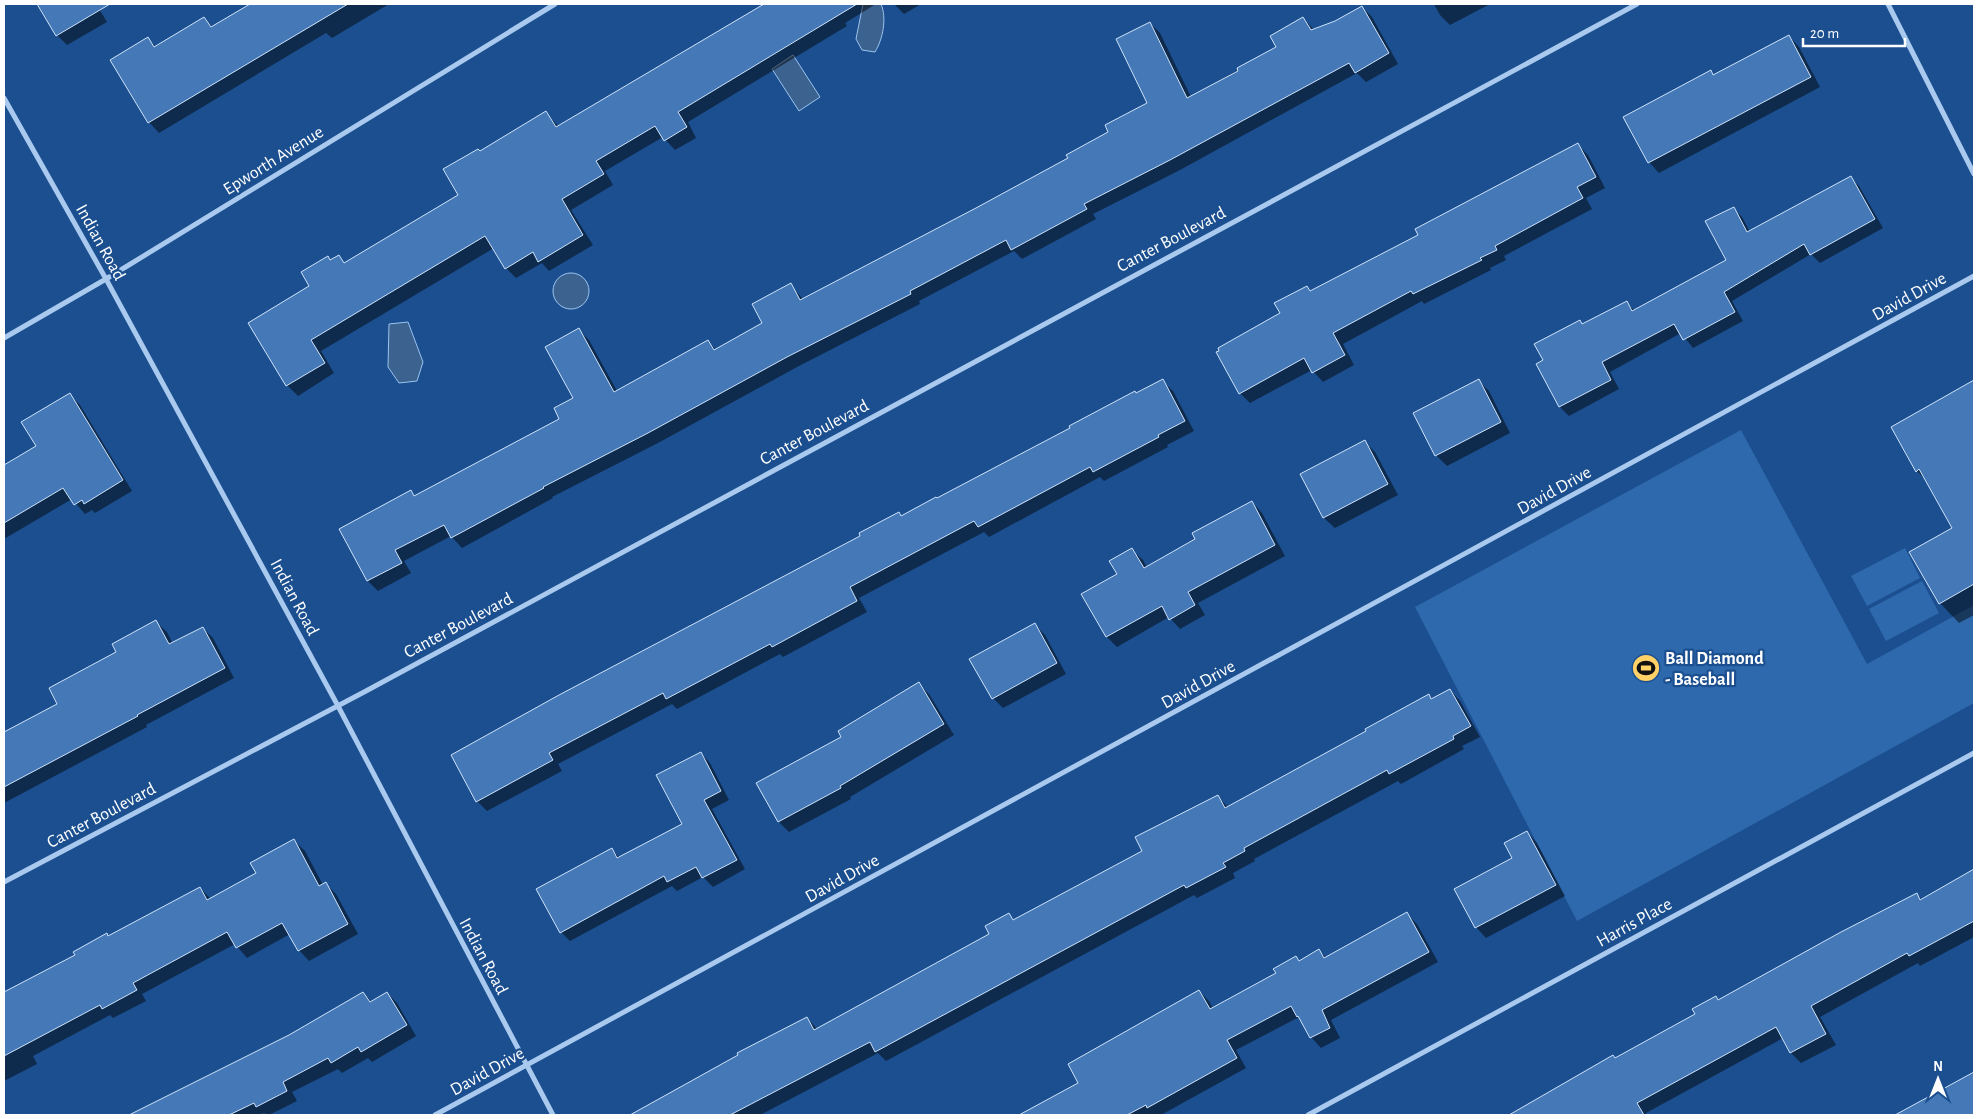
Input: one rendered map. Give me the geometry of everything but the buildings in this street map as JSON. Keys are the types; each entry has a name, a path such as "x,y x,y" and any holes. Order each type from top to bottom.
{"street":[{"name":"Epworth Avenue","path":"4,338 106,279 555,4"},
{"name":"Canter Boulevard","path":"4,882 338,706 1637,4"},
{"path":"1888,4 1974,174"},
{"name":"Indian Road","path":"4,98 106,279 338,706 553,1115"},
{"name":"David Drive","path":"435,1115 1974,276"},
{"name":"Harris Place","path":"1308,1115 1974,753"}],"shaded area":[{"path":"863,4 881,4 883,10 883,28 875,52 862,50 856,39"},
{"path":"793,55 820,97 799,111 772,69"},
{"path":"571,273 578,274 584,278 588,284 588,298 584,304 578,308 571,309 564,308 558,304 554,298 553,291 554,284 558,278 564,274"},
{"path":"408,322 423,362 417,381 399,383 388,367 389,324"},
{"path":"1741,430 1867,664 1974,605 1974,703 1577,921 1415,607"},
{"path":"1905,548 1920,578 1867,606 1851,576"},
{"path":"1922,581 1939,613 1886,641 1869,609"}],"place":[{"name":"Ball Diamond - Baseball","path":"1646,668"}]}
